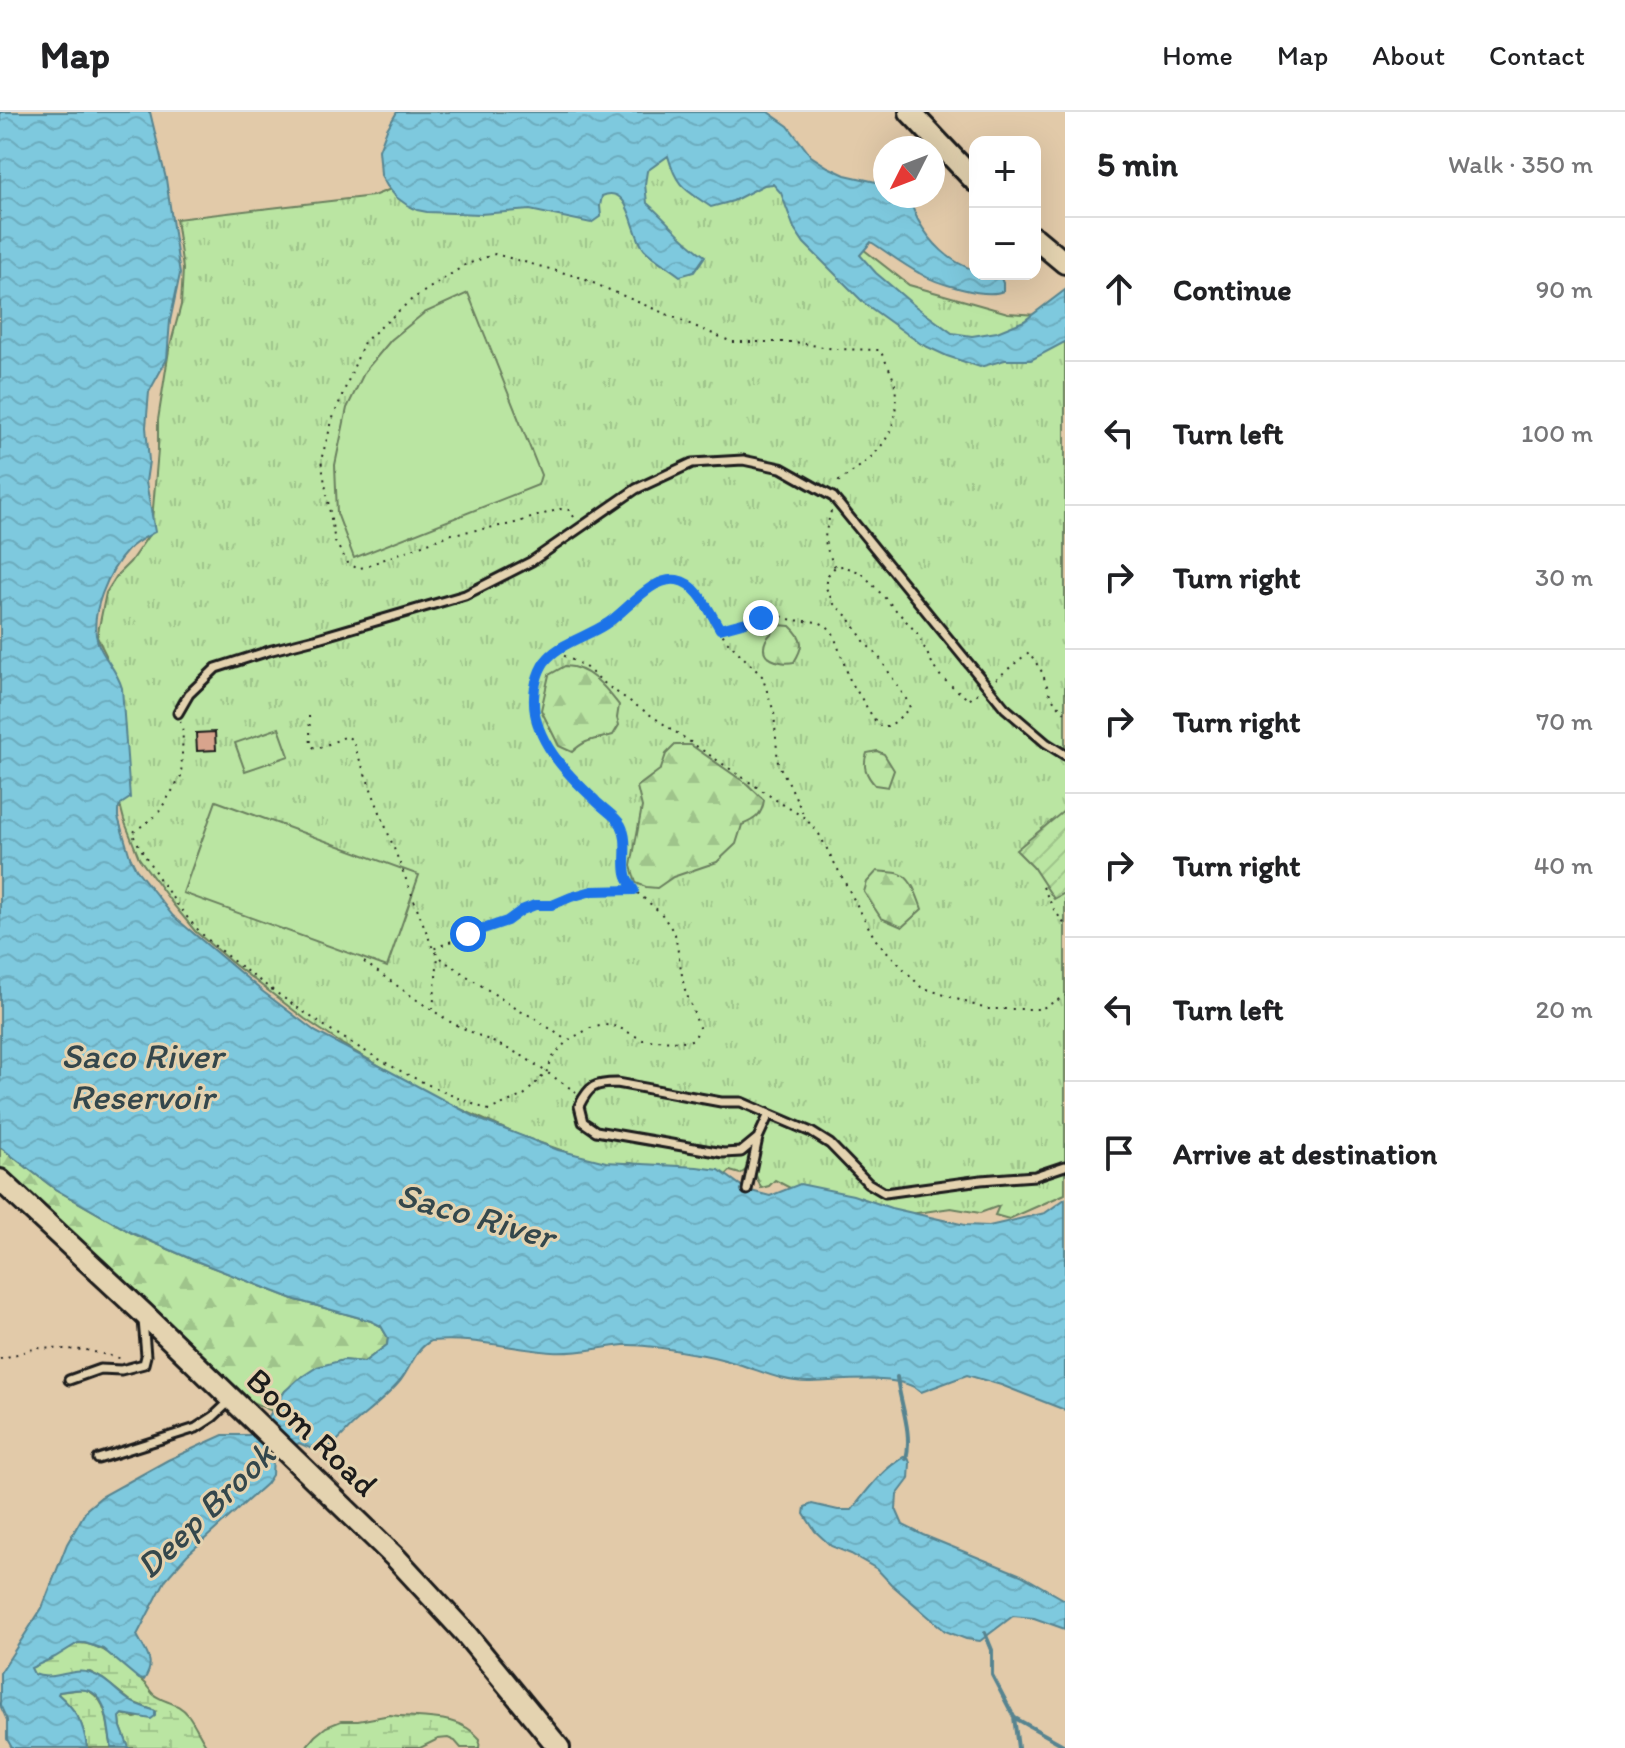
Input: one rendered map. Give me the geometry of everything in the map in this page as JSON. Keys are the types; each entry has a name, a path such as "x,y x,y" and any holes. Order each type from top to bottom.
{"street":[{"path":"910,112 969,175"},
{"path":"1041,243 1065,263"},
{"name":"Boom Road","path":"0,1180 314,1477 430,1594 559,1748"}],"lane":[{"path":"178,713 189,694 216,668 465,595 532,561 636,489 692,463 743,460 781,468 833,497 1005,708 1065,755"},
{"path":"758,1138 741,1152 723,1153 596,1131 583,1122 579,1106 588,1090 601,1083 617,1083 721,1102 741,1102 811,1132 830,1144 868,1183 885,1193 1035,1176 1065,1166"},
{"path":"747,1190 758,1138 769,1114"},
{"path":"69,1380 100,1369 121,1370 144,1364 143,1313"},
{"path":"98,1459 196,1428 235,1402"}],"path":[{"path":"581,527 569,510 560,509 512,524 452,534 358,569 348,563 335,542 321,460 333,418 364,342 411,300 465,265 495,254 579,277 732,342 795,342 834,349 880,350 895,382 895,411 888,438 868,462 839,481 824,533 825,547 835,567"},
{"path":"720,629 775,614 827,626 833,633 850,680 874,719 882,728 890,726 910,708 879,657 834,604 826,588 828,575 835,567 843,566 862,573 917,633 942,678 969,700 1029,652 1042,672 1051,697 1065,713"},
{"path":"178,713 183,731 181,777 157,815 132,833 188,918 254,976 312,1018 451,1097 489,1110 524,1095 546,1073 553,1057 567,1041 590,1028 605,1025 618,1027 643,1040 689,1041 695,1038 699,1027 684,987 675,934 661,913 634,890 626,877 624,836 620,824 572,779 547,744 534,699 536,681 545,660 607,624 639,595 669,579 681,580 693,588 726,640 762,676 774,712 778,764 805,818 819,834 875,939 921,987 986,1009 1041,1009 1065,996"},
{"path":"556,651 584,666 609,687 805,818"},
{"path":"309,716 311,746 317,749 347,736 352,740 433,949 444,961 567,1041"},
{"path":"1043,887 1065,925"},
{"path":"433,949 507,921 535,905 552,905 592,891 634,890"},
{"path":"433,1011 438,955"},
{"path":"364,962 452,1023 521,1055 584,1097"},
{"path":"0,1359 37,1348 86,1350 144,1364"}],"green space":[{"path":"507,144 728,148 909,285 1008,313 1065,317 1065,1194 1009,1219 995,1215 999,1206 980,1213 951,1208 903,1215 794,1190 775,1180 761,1188 755,1173 746,1170 740,1174 730,1171 726,1175 670,1176 631,1163 607,1163 572,1154 518,1135 432,1096 305,1019 195,931 139,858 115,785 106,655 97,637 106,593 151,532 158,420 169,350 181,305 183,269 176,219 373,196"},
{"path":"468,293 541,475 538,485 354,558 337,513 335,465 347,408 365,371 391,340 424,313"},
{"path":"778,625 790,626 800,639 800,651 794,662 777,661 765,652 766,640"},
{"path":"565,666 589,674 619,705 619,725 613,735 587,742 572,752 559,746 541,710 549,675"},
{"path":"279,728 289,756 245,771 235,743"},
{"path":"675,745 691,745 747,784 764,800 763,805 758,816 742,825 736,844 717,862 673,877 657,888 646,887 636,883 631,866 642,807 637,787 661,769 666,754"},
{"path":"877,751 884,754 894,770 888,787 875,785 866,770 867,753"},
{"path":"216,801 419,875 387,967 183,893"},
{"path":"1065,810 1065,893 1054,899 1033,867 1016,850"},
{"path":"877,871 902,875 916,893 922,909 902,927 881,918 864,892 867,882"},
{"path":"0,1147 55,1189 132,1233 296,1300 371,1321 381,1326 388,1338 387,1345 364,1362 343,1360 285,1391 272,1411 252,1402 0,1167"},
{"path":"78,1643 106,1651 131,1670 153,1694 185,1711 208,1748 129,1748 121,1727 122,1714 135,1718 155,1711 132,1702 90,1672 45,1678 32,1672 31,1668"},
{"path":"84,1689 103,1706 112,1748 87,1748 78,1718 58,1694"},
{"path":"390,1715 438,1719 461,1725 480,1739 479,1748 461,1748 448,1738 438,1739 420,1748 305,1748 326,1727 341,1721"}],"water":[{"name":"Saco River Reservoir","path":"0,112 150,112 166,179 180,274 170,321 167,359 149,392 146,482 155,532 131,547 114,569 98,607 96,632 98,643 122,688 130,798 121,804 118,817 136,869 173,916 316,1032 481,1120 558,1150 606,1162 719,1170 747,1190 770,1196 800,1184 965,1225 989,1226 1045,1213 1065,1199 1065,1410 967,1375 921,1392 912,1386 884,1380 790,1380 715,1357 649,1346 624,1345 561,1352 477,1342 431,1341 417,1353 396,1386 332,1445 319,1450 299,1443 273,1457 272,1475 266,1484 187,1555 166,1579 137,1635 150,1662 144,1680 103,1649 85,1643 78,1643 31,1668 34,1674 41,1676 90,1673 102,1678 132,1702 155,1711 151,1719 123,1714 120,1717 129,1748 112,1748 103,1706 94,1693 80,1689 58,1694 78,1718 87,1748 12,1748 7,1739 7,1720 0,1705 0,1673 42,1608 67,1544 87,1509 101,1497 168,1460 223,1435 249,1435 269,1416 285,1391 297,1380 317,1367 343,1360 364,1362 387,1345 388,1338 381,1326 371,1321 296,1300 132,1233 55,1189 0,1147"},
{"path":"397,112 768,112 788,126 811,156 845,175 873,181 873,208 912,208 935,244 969,268 969,280 1002,280 1003,283 1003,291 995,293 948,285 927,277 871,242 860,255 915,306 952,333 972,336 997,332 1024,321 1065,290 1065,342 1031,360 1005,360 980,367 921,344 864,303 804,243 794,228 781,193 773,184 711,207 683,187 668,156 647,171 647,203 705,256 694,272 680,276 644,249 625,203 612,194 602,196 601,216 591,223 530,210 480,214 417,210 396,197 381,175 379,150"},
{"path":"907,1455 909,1479 897,1495 896,1509 903,1525 1021,1575 1065,1600 1065,1629 1034,1618 1013,1616 980,1641 945,1631 877,1569 831,1546 815,1531 804,1514 805,1507 812,1504 852,1510 883,1472"}],"building":[{"path":"215,732 216,750 197,751 196,733"}],"waterway":[{"path":"897,1377 907,1428 906,1459"},
{"path":"985,1633 992,1650 992,1675 1014,1717 1018,1748"},
{"path":"1015,1718 1065,1746"}],"route":[{"path":"468,934 507,921 535,905 552,905 592,891 634,890 626,877 624,836 620,824 572,779 547,744 538,721 534,699 536,681 545,660 607,624 639,595 669,579 681,580 693,588 720,629 761,618"}],"water label":[{"name":"Saco River","path":"476,1215"},
{"name":"Deep Brook","path":"205,1510"}]}
